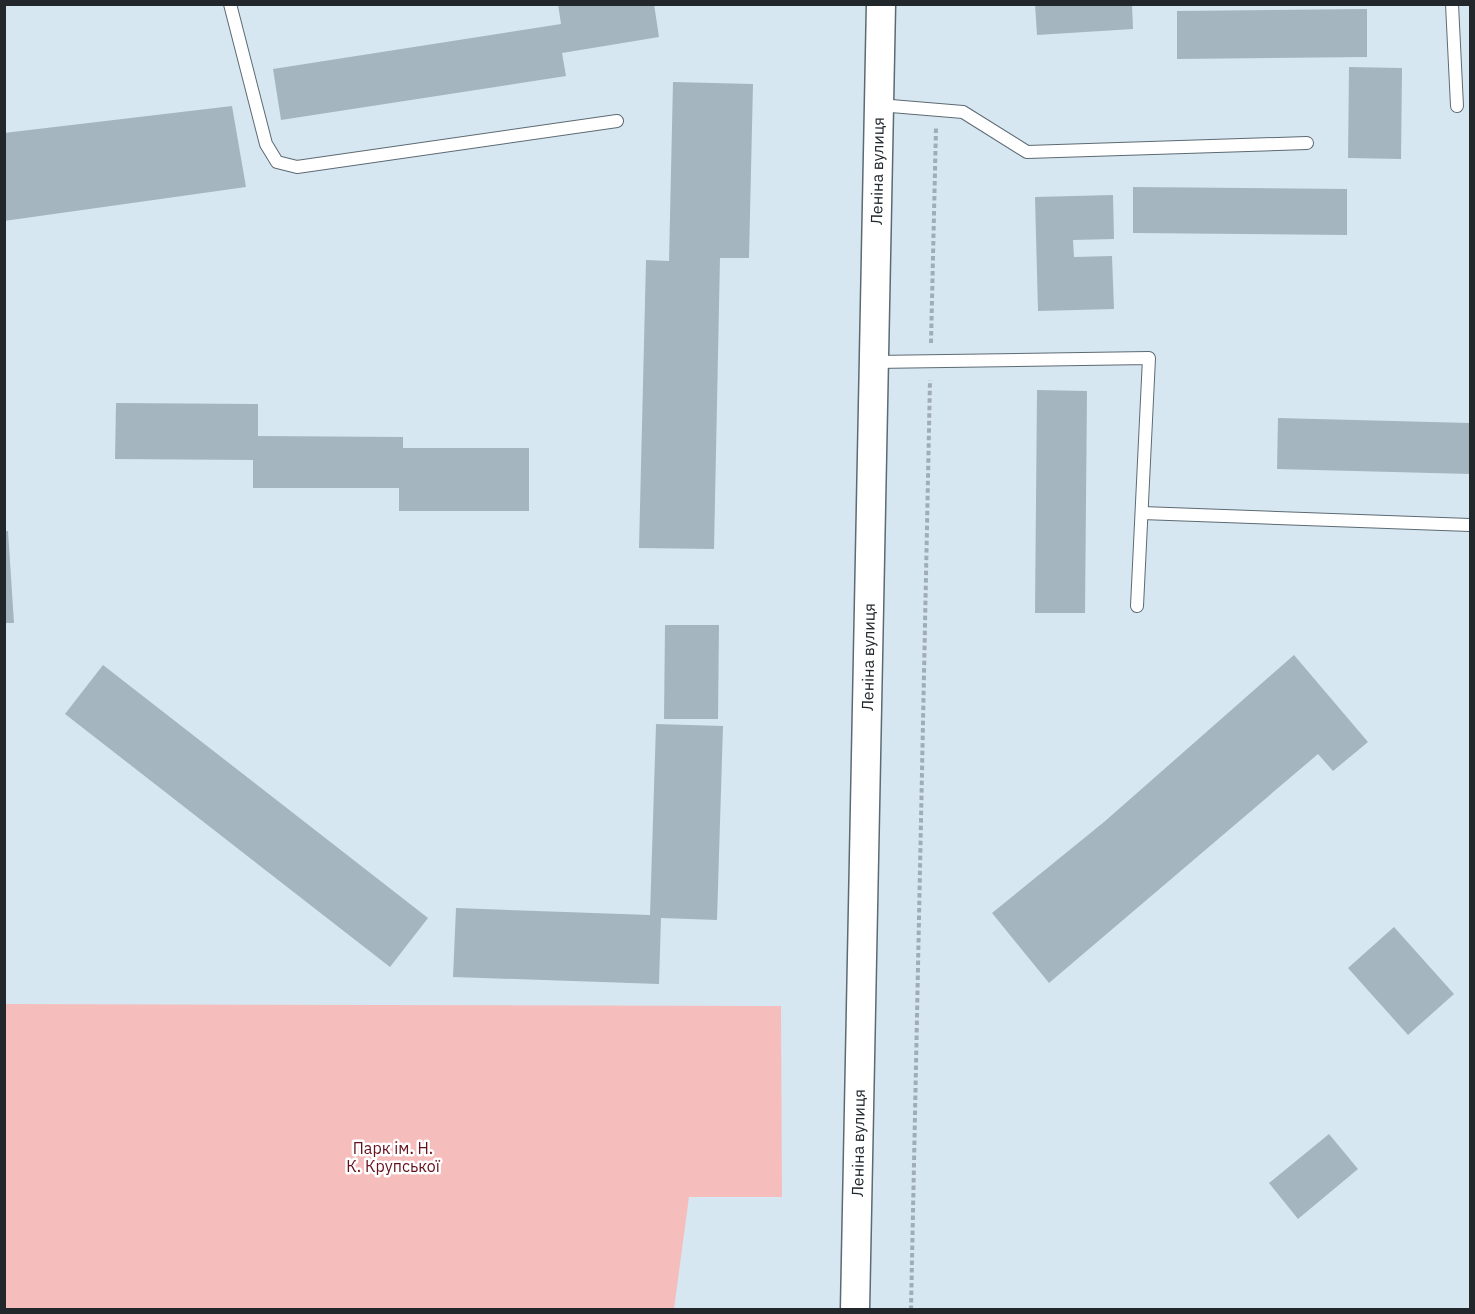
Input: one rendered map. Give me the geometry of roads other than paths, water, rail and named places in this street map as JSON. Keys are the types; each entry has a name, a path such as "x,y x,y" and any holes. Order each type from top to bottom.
{"street":[{"name":"Леніна вулиця","path":"855,1310 881,4"}],"lane":[{"path":"231,4 266,144 278,162 287,165 297,167 617,121"},
{"path":"1452,4 1457,106"},
{"path":"879,105 963,111 1027,152 1307,143"},
{"path":"873,362 1149,358 1137,606"},
{"path":"1142,513 1470,525"}],"park label":[{"name":"Парк ім. Н. К. Крупської","path":"393,1157"}]}
